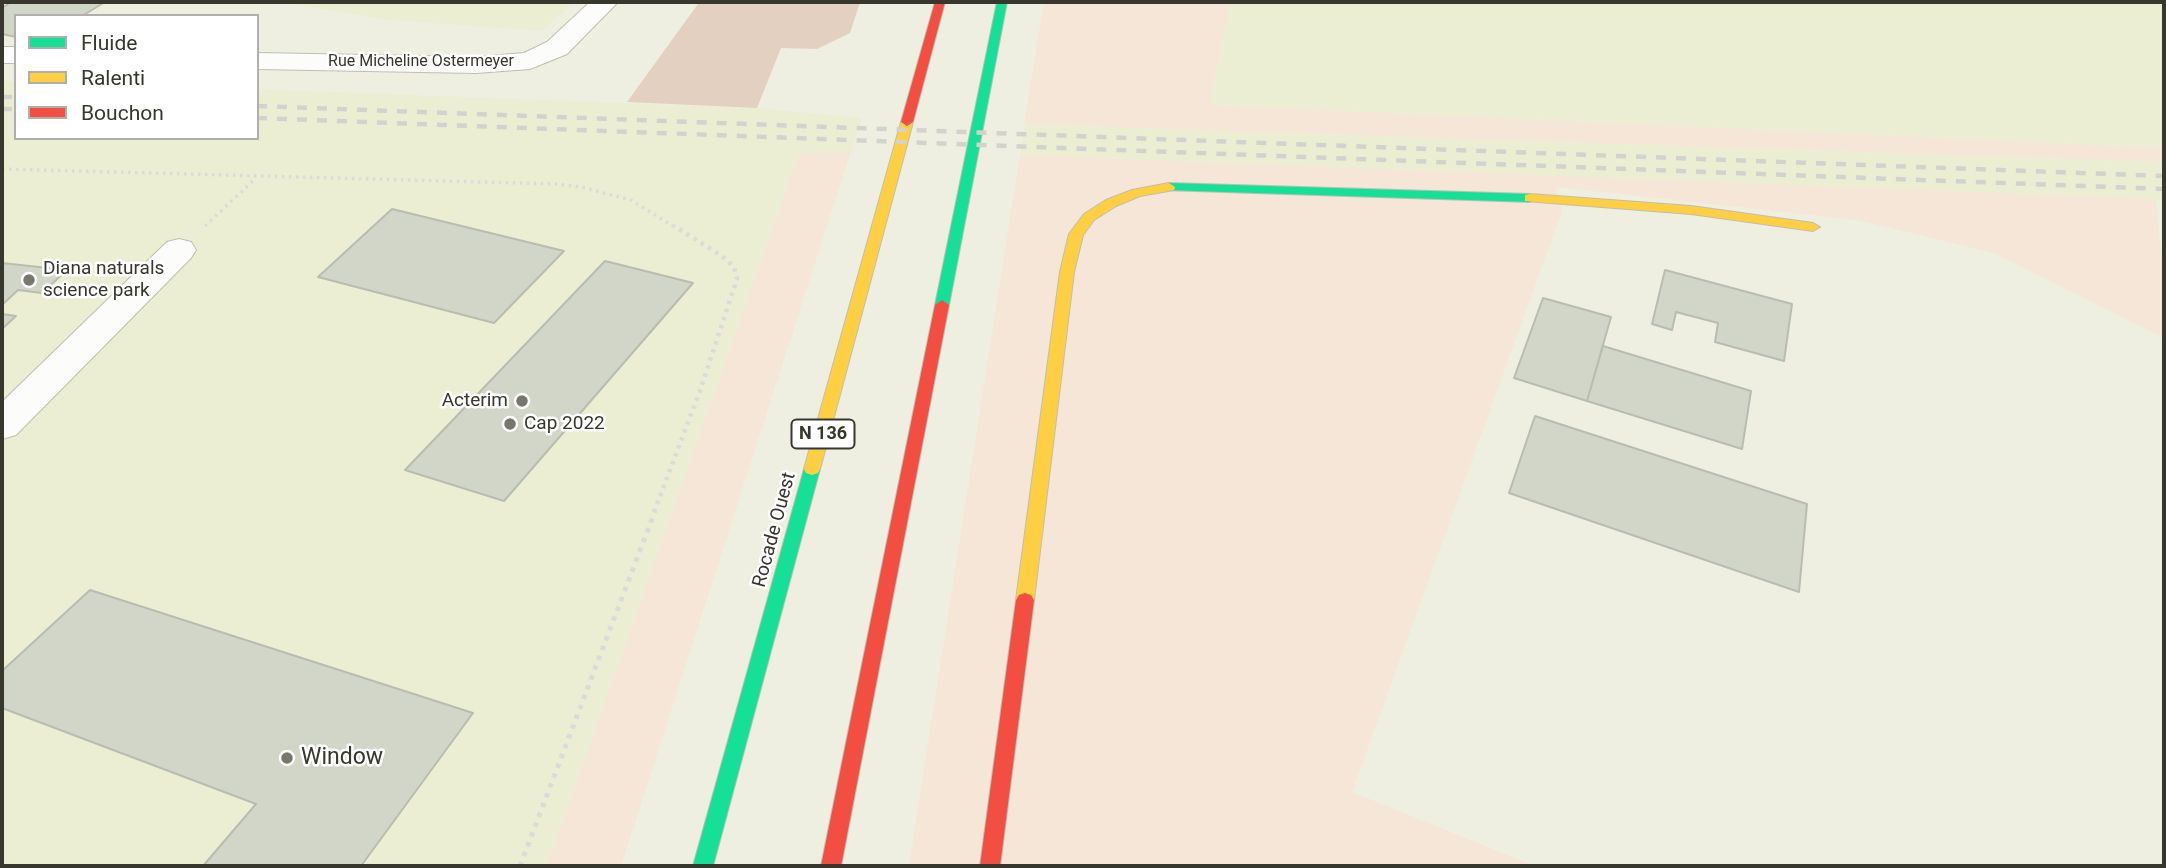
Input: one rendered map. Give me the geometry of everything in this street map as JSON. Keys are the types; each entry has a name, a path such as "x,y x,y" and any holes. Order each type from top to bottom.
{"main road":[{"name":"Rocade Ouest","path":"703,866 940,2"},
{"path":"831,866 1002,2"},
{"path":"990,866 1067,272 1076,234 1089,217 1111,203 1137,193 1166,187 1197,187 1567,199 1690,210 1813,227"}],"street":[{"name":"Rue Micheline Ostermeyer","path":"259,61 476,65 530,61 557,48 605,2"},
{"path":"2,425 179,250"}],"path":[{"path":"2,169 256,178 556,184 581,187 631,200 722,256 734,267 737,279 701,391 520,866"},
{"path":"179,250 256,178"}],"shaded area":[{"path":"280,2 574,2 542,31 388,20"},
{"path":"860,2 850,33 817,49 781,48 757,108 627,102 698,4"},
{"path":"1044,2 1231,2 1209,105 2164,148 2164,162 1024,124"},
{"path":"1231,2 2164,2 2164,148 1209,105"},
{"path":"2,81 14,81 14,140 259,140 259,89 757,108 862,118 851,151 799,155 547,866 2,866"},
{"path":"1025,124 2164,162 2164,200 1020,155"},
{"path":"851,151 621,866 547,866 799,154"},
{"path":"1020,155 2156,199 2164,292 2164,338 1994,253 1857,220 1556,187 1562,211 1352,792 1535,866 909,866"}],"building":[{"path":"11,2 105,2 85,14 14,14 14,37 2,34 2,8"},
{"path":"392,209 564,251 494,323 318,277"},
{"name":"Cap 2022","path":"605,261 693,283 504,501 405,470"},
{"name":"Diana naturals science park","path":"2,263 67,270 42,293 18,290 2,305"},
{"path":"1665,270 1792,304 1784,361 1715,342 1718,323 1676,312 1672,330 1652,324"},
{"path":"1543,298 1611,317 1587,401 1514,378"},
{"name":"Diana naturals science park","path":"2,314 16,316 2,329"},
{"path":"1603,346 1751,391 1742,449 1587,401"},
{"path":"1535,416 1807,504 1799,592 1509,493"},
{"name":"Window","path":"90,590 473,713 361,866 203,866 256,804 2,708 2,671"}],"railway":[{"path":"2,97 14,97"},
{"path":"259,106 2164,176"},
{"path":"2,109 14,109"},
{"path":"259,118 2164,189"}],"traffic: fast":[{"path":"942,305 1002,2"},
{"path":"1169,187 1530,198"},
{"path":"703,866 812,469"}],"traffic: slow":[{"path":"812,469 907,122"},
{"path":"1025,600 1067,272 1076,234 1089,217 1111,203 1137,193 1169,187"},
{"path":"1530,198 1691,210 1813,227"}],"traffic: jam":[{"path":"907,122 940,2"},
{"path":"831,866 942,305"},
{"path":"990,866 1025,600"}],"place":[{"name":"Diana naturals science park","path":"29,280"},
{"name":"Acterim","path":"522,401"},
{"name":"Cap 2022","path":"510,424"},
{"name":"Window","path":"287,758"}]}
